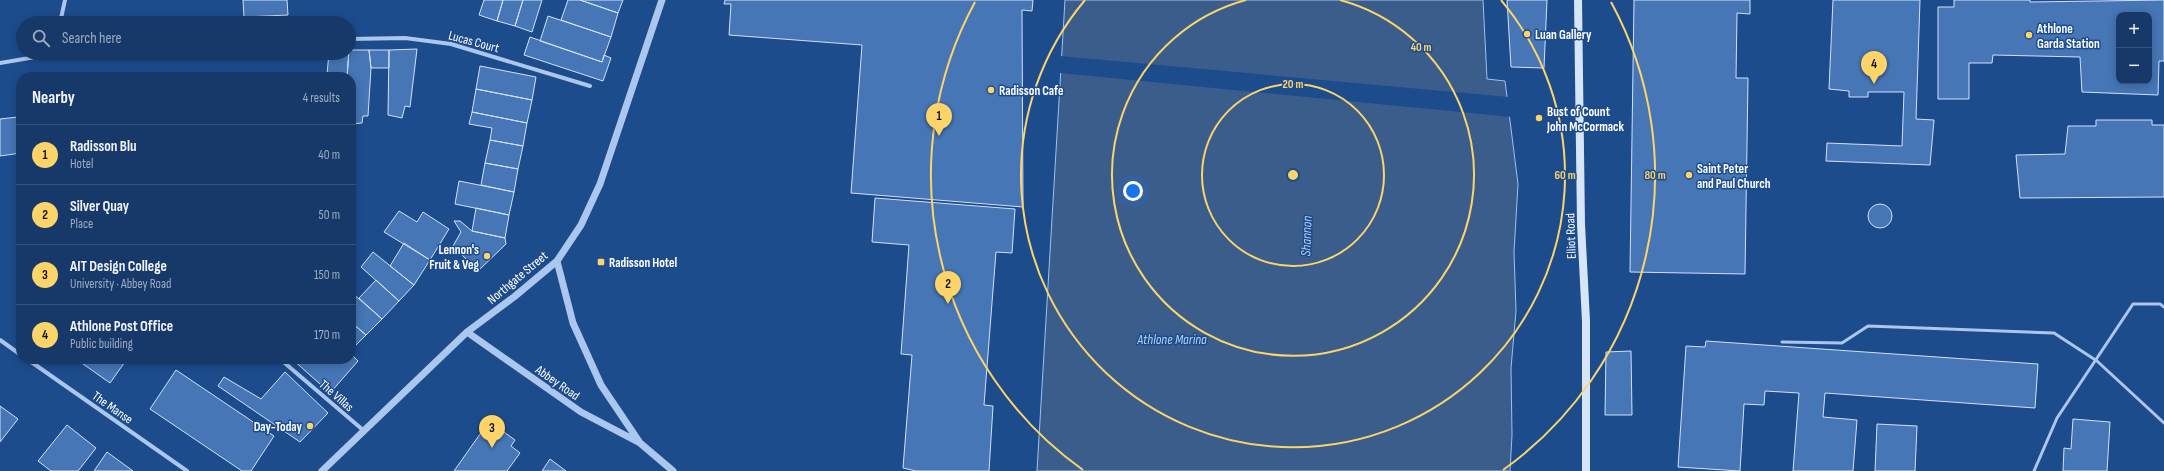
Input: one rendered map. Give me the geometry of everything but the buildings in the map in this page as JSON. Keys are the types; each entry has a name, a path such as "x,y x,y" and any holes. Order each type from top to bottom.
{"main road":[{"name":"Elliot Road","path":"1578,0 1581,224 1586,321 1586,471"}],"street":[{"path":"62,16 65,0"},
{"name":"Northgate Street","path":"322,471 363,430 467,332 514,297 557,261 581,225 600,184 662,0"},
{"name":"Lucas Court","path":"356,39 405,38 451,44 590,86"},
{"path":"0,63 18,60"},
{"name":"Abbey Road","path":"557,261 573,323 601,385 640,443"},
{"name":"Abbey Road","path":"467,332 581,412 640,443 673,471"},
{"path":"0,340 16,351"},
{"name":"The Manse","path":"34,364 187,471"},
{"name":"The Villas","path":"286,364 363,430"}],"lane":[{"path":"2034,471 2057,418 2097,361 2133,304 2160,304 2164,306"},
{"path":"1782,342 1842,343 1868,326 2054,333 2097,361 2164,423"}],"water":[{"path":"1065,0 1483,0 1487,79 1505,81 1518,184 1514,252 1516,311 1511,368 1512,435 1510,471 1037,471"}],"pier":[{"path":"1060,56 1509,97 1512,117 1060,73"}],"place":[{"name":"Luan Gallery","path":"1527,34"},
{"name":"Athlone Garda Station","path":"2029,35"},
{"name":"Athlone Post Office","path":"1874,84"},
{"name":"Radisson Cafe","path":"991,90"},
{"name":"Bust of Count John McCormack","path":"1539,118"},
{"name":"Radisson Blu","path":"939,136"},
{"name":"Saint Peter and Paul Church","path":"1689,175"},
{"name":"Lennon's Fruit & Veg","path":"487,256"},
{"name":"Radisson Hotel","path":"601,262"},
{"name":"Silver Quay","path":"948,304"},
{"name":"Day-Today","path":"310,426"},
{"name":"AIT Design College","path":"492,448"}],"water label":[{"name":"Shannon","path":"1306,236"},
{"name":"Athlone Marina","path":"1172,339"}]}
